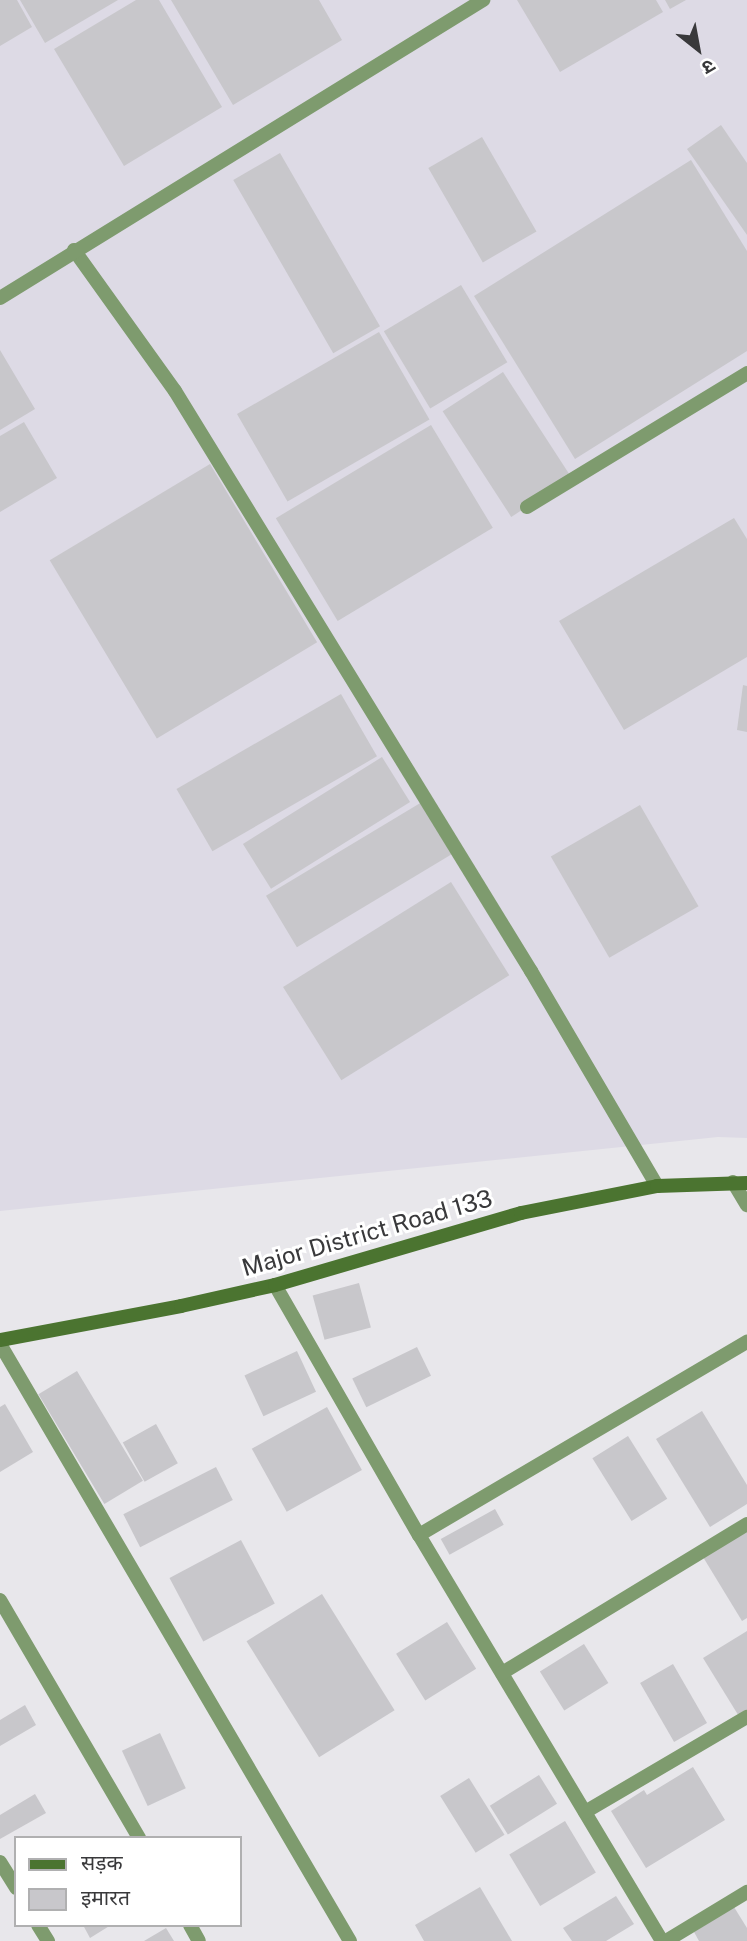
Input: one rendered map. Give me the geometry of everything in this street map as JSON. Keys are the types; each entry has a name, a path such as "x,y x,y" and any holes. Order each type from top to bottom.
{"main road":[{"name":"Major District Road 133","path":"0,1342 275,1285 520,1213 656,1186 740,1182"}],"street":[{"path":"0,298 483,0"},
{"path":"74,250 175,391 531,971 656,1186"},
{"path":"527,507 747,373"},
{"path":"740,1182 747,1205"},
{"path":"275,1285 419,1535 664,1941 747,1892"},
{"path":"0,1342 350,1941"},
{"path":"419,1535 747,1342"},
{"path":"502,1673 747,1524"},
{"path":"0,1600 138,1836"},
{"path":"586,1812 747,1717"},
{"path":"0,1862 14,1885"}],"shaded area":[{"path":"0,0 747,0 747,1138 718,1137 0,1211"}],"building":[{"path":"0,0 17,0 32,27 0,46"},
{"path":"20,0 118,0 45,43"},
{"path":"136,0 159,0 222,107 124,166 54,49"},
{"path":"171,0 319,0 342,40 233,105"},
{"path":"517,0 656,0 663,12 560,72"},
{"path":"665,0 686,0 670,9"},
{"path":"721,125 747,163 747,235 687,149"},
{"path":"482,137 536,231 483,262 428,168"},
{"path":"280,153 380,326 333,353 233,180"},
{"path":"691,160 747,251 747,351 575,459 474,296"},
{"path":"461,285 507,362 430,408 384,331"},
{"path":"379,332 430,419 287,501 237,414"},
{"path":"0,350 35,409 0,430"},
{"path":"503,372 572,478 511,517 443,411"},
{"path":"24,422 57,478 0,512 0,436"},
{"path":"431,425 493,528 338,621 276,518"},
{"path":"210,464 317,642 157,739 50,560"},
{"path":"734,518 747,539 747,657 624,730 559,621"},
{"path":"743,685 747,686 747,732 737,730"},
{"path":"341,694 377,756 212,851 176,789"},
{"path":"382,757 410,802 271,889 243,844"},
{"path":"422,802 453,853 297,947 266,896"},
{"path":"640,805 698,906 609,958 551,856"},
{"path":"451,882 509,975 341,1080 283,987"},
{"path":"359,1283 371,1327 325,1340 313,1295"},
{"path":"417,1347 431,1376 366,1407 352,1379"},
{"path":"297,1351 316,1392 263,1416 244,1376"},
{"path":"77,1371 143,1481 104,1504 38,1394"},
{"path":"5,1404 33,1452 0,1472 0,1407"},
{"path":"327,1407 362,1470 287,1512 252,1449"},
{"path":"702,1411 747,1485 747,1504 710,1527 656,1439"},
{"path":"156,1424 178,1463 145,1482 123,1442"},
{"path":"628,1436 667,1499 632,1521 592,1458"},
{"path":"216,1467 233,1500 140,1547 123,1514"},
{"path":"495,1509 504,1525 450,1555 441,1539"},
{"path":"747,1531 747,1618 742,1621 703,1557"},
{"path":"241,1540 275,1604 203,1642 169,1578"},
{"path":"322,1594 395,1710 319,1757 247,1641"},
{"path":"447,1622 476,1669 425,1700 396,1654"},
{"path":"747,1631 747,1713 740,1718 703,1658"},
{"path":"584,1644 608,1683 564,1711 540,1672"},
{"path":"673,1664 707,1723 674,1742 640,1683"},
{"path":"25,1705 36,1725 0,1746 0,1720"},
{"path":"160,1733 186,1788 148,1806 122,1751"},
{"path":"693,1767 725,1820 646,1868 611,1811 644,1790 647,1795"},
{"path":"539,1775 557,1804 508,1835 490,1806"},
{"path":"469,1778 505,1835 476,1853 440,1796"},
{"path":"35,1794 46,1813 0,1839 0,1815"},
{"path":"565,1821 596,1872 540,1906 509,1854"},
{"path":"480,1887 512,1941 424,1941 415,1925"},
{"path":"616,1896 634,1924 606,1941 572,1941 563,1928"},
{"path":"734,1907 747,1928 747,1941 699,1941 694,1932"},
{"path":"84,1927 108,1927 90,1938"},
{"path":"166,1928 174,1941 144,1941"}]}
